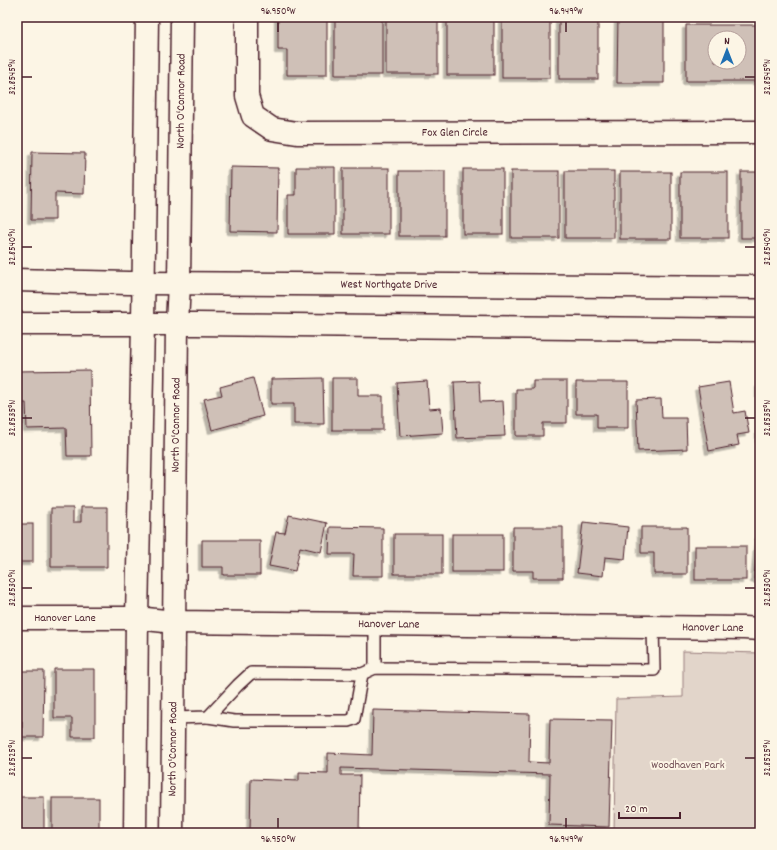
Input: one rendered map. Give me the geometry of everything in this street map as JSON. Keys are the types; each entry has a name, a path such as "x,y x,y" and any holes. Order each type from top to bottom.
{"main road":[{"path":"135,833 147,17"},
{"name":"North O'Connor Road","path":"172,833 177,324 179,283 182,17"},
{"name":"Fox Glen Circle","path":"247,17 247,96 253,116 272,129 297,133 760,132"},
{"name":"West Northgate Drive","path":"17,280 272,285 760,287"},
{"path":"17,324 177,324 760,330"},
{"name":"Hanover Lane","path":"17,618 137,618 174,622 760,629"}],"lane":[{"path":"375,624 375,668"},
{"path":"208,717 251,673 362,674 375,668 654,670 654,627"},
{"path":"173,718 208,717 234,721 348,721 354,719 362,674"}],"green space":[{"name":"Woodhaven Park","path":"683,651 760,653 760,833 614,833 616,699 683,697"}],"building":[{"path":"278,17 327,17 327,75 287,75 287,50 278,50"},
{"path":"335,17 382,17 382,75 335,75"},
{"path":"386,17 438,17 438,74 386,74"},
{"path":"447,17 494,17 494,75 447,75"},
{"path":"502,17 550,17 550,78 502,78"},
{"path":"559,17 598,17 598,79 559,79"},
{"path":"618,17 664,17 664,83 617,83"},
{"path":"686,25 760,25 760,81 686,81"},
{"path":"32,152 85,153 84,194 55,193 55,220 31,220"},
{"path":"231,167 278,168 277,232 230,231"},
{"path":"296,167 335,167 335,234 288,234 288,195 296,195"},
{"path":"343,168 389,168 389,234 343,234"},
{"path":"463,169 503,169 503,234 463,234"},
{"path":"399,171 445,171 445,236 399,236"},
{"path":"511,171 559,171 559,238 511,238"},
{"path":"565,171 614,171 614,238 565,238"},
{"path":"620,172 671,172 671,239 620,239"},
{"path":"680,172 728,172 728,238 680,238"},
{"path":"741,172 760,172 760,238 741,238"},
{"path":"90,370 91,456 67,456 66,428 27,429 26,403 17,403 17,371"},
{"path":"253,378 263,416 212,430 204,399 222,395 220,387"},
{"path":"323,378 324,424 294,424 294,404 271,404 271,379"},
{"path":"332,378 358,378 358,396 383,396 383,430 332,430"},
{"path":"427,381 429,409 441,408 443,433 400,436 397,383"},
{"path":"479,381 480,402 503,401 505,436 457,438 454,382"},
{"path":"533,381 567,381 567,423 543,423 543,436 516,436 516,389 533,389"},
{"path":"576,382 628,382 628,428 597,428 597,414 576,414"},
{"path":"729,382 734,413 745,411 749,433 737,435 739,445 709,451 698,387"},
{"path":"760,384 760,439 759,439"},
{"path":"661,399 662,418 686,418 687,449 638,451 636,400"},
{"path":"81,507 107,507 107,567 51,567 51,508 73,508 73,522 81,522"},
{"path":"289,515 327,523 321,552 300,547 295,571 269,566 276,532 285,533"},
{"path":"583,522 628,527 625,559 605,557 603,576 577,573"},
{"path":"17,524 33,524 33,562 17,562"},
{"path":"330,527 383,528 383,576 353,576 354,554 329,554"},
{"path":"513,527 563,527 563,578 533,578 533,571 513,571"},
{"path":"641,527 687,527 687,574 654,574 654,553 641,553"},
{"path":"394,534 442,534 442,574 394,574"},
{"path":"452,534 503,534 503,572 452,572"},
{"path":"758,535 760,535 760,580 754,579"},
{"path":"202,540 260,540 260,575 223,575 223,567 202,567"},
{"path":"695,546 746,546 746,580 695,580"},
{"path":"54,669 95,669 95,737 72,737 72,718 54,718"},
{"path":"17,671 44,671 43,737 22,737 22,721 17,721"},
{"path":"373,710 530,714 529,762 549,763 550,719 612,720 609,827 549,825 550,774 341,768 341,775 360,775 359,833 250,833 251,779 299,781 299,772 328,773 328,753 372,755"},
{"path":"17,797 44,797 44,833 17,833"},
{"path":"52,798 99,798 99,833 52,833"}]}
